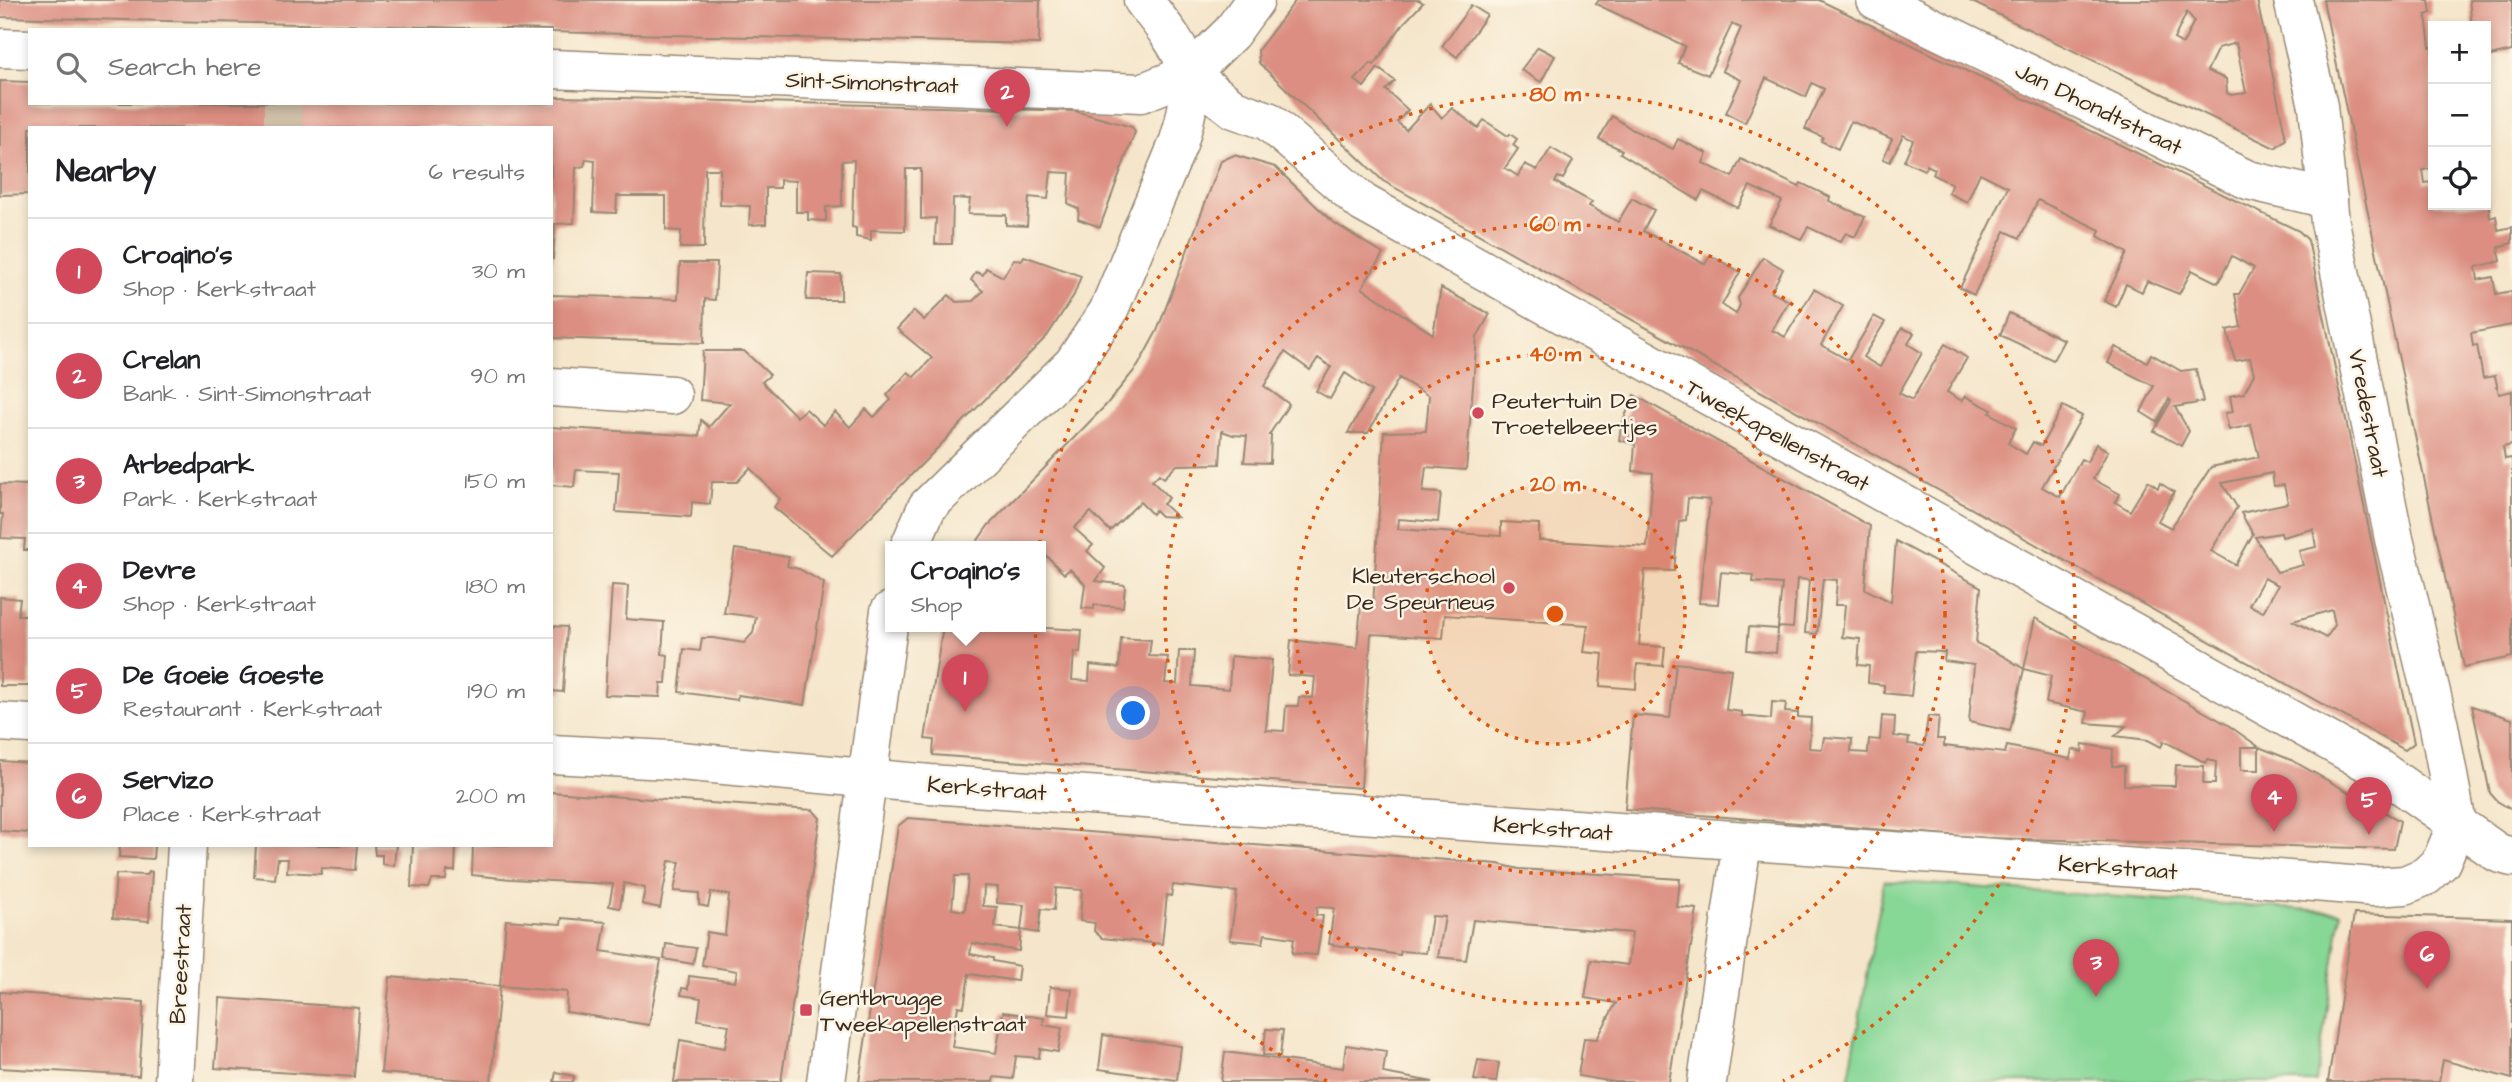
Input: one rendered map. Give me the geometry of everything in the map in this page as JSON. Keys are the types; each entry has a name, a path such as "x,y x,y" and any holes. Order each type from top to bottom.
{"street":[{"path":"912,541 927,507 1073,364 1108,312 1178,144 1188,106 1189,74 1177,43 1143,0"},
{"path":"1189,74 1231,33 1255,0"},
{"name":"Jan Dhondtstraat","path":"1876,0 2248,180 2328,199"},
{"name":"Vredestraat","path":"2293,0 2318,107 2330,222 2394,539 2439,726 2458,824"},
{"path":"0,48 28,49"},
{"name":"Sint-Simonstraat","path":"553,69 1141,93 1189,74"},
{"name":"Tweekapellenstraat","path":"1189,74 1234,109 1268,121 1363,204 2379,769 2458,824"},
{"path":"553,387 672,395"},
{"path":"826,1082 887,632"},
{"path":"0,722 28,724"},
{"name":"Kerkstraat","path":"553,754 669,760 869,779 2195,872 2374,887 2405,885 2426,876 2441,862 2458,824"},
{"path":"2458,824 2498,853 2512,857"},
{"path":"1707,1082 1742,842"},
{"name":"Breestraat","path":"174,1082 187,847"}],"green space":[{"path":"1884,881 2341,912 2316,1082 1848,1082"}],"building":[{"path":"0,0 1040,0 1039,44 553,32 553,28 0,17"},
{"path":"1296,0 1419,0 1423,3 1404,23 1374,65 1371,63 1355,80 1364,87 1378,68 1395,81 1386,90 1408,110 1397,122 1406,130 1430,104 1442,118 1452,108 1478,128 1484,120 1517,139 1513,145 1518,149 1505,168 1518,176 1525,164 1537,170 1551,148 1573,161 1563,179 1558,177 1555,182 1592,202 1589,206 1618,222 1632,198 1654,210 1643,231 1705,264 1710,255 1740,272 1722,305 1736,314 1740,305 1738,298 1763,257 1783,269 1771,292 1789,301 1772,330 1785,337 1814,289 1843,306 1821,345 1848,360 1874,316 1885,322 1863,357 1880,367 1902,328 1914,333 1908,344 1922,353 1899,393 1912,400 1945,344 1967,358 1947,392 1962,401 1965,396 1992,410 1990,413 2016,428 2008,443 2026,454 2033,442 2041,446 2063,406 2082,416 2042,487 2060,497 2081,459 2087,462 2096,444 2108,451 2093,479 2120,494 2115,502 2130,511 2148,481 2158,488 2160,483 2174,492 2158,521 2171,528 2211,467 2259,457 2251,425 2229,430 2225,413 2233,412 2230,396 2244,393 2254,374 2250,358 2235,361 2227,330 2241,327 2235,294 2239,294 2254,268 2232,256 2218,283 2192,270 2179,294 2147,281 2142,292 2126,284 2116,307 2104,301 2127,253 2098,236 2100,230 2038,200 2020,238 2005,231 1974,295 1960,288 2008,187 1980,173 1967,202 1948,193 1952,184 1933,175 1935,169 1927,165 1924,170 1904,161 1913,140 1903,135 1890,162 1883,159 1892,139 1851,121 1838,149 1821,141 1823,137 1805,129 1824,89 1812,83 1806,97 1766,78 1745,123 1726,113 1741,80 1722,71 1741,28 1732,24 1708,75 1678,63 1685,46 1596,4 1599,0 1819,0 2299,231 2308,240 2414,743 2405,750 1383,181 1259,63 1258,50","holes":["2272,473 2274,486 2284,485 2288,503 2241,513 2253,534 2236,565 2211,551 2237,507 2222,483","2313,529 2316,547 2299,551 2303,565 2277,572 2255,537 2281,533 2282,537","2264,578 2278,585 2263,612 2249,605","2332,610 2335,625 2326,638 2293,621"]},
{"path":"1968,0 2257,0 2286,139 2275,148","holes":["2187,12 2194,21 2183,44 2174,39","2236,43 2246,93 2231,95 2227,93 2226,79 2207,71 2218,48"]},
{"path":"2323,0 2429,0 2431,13 2426,15 2428,169 2423,170 2425,183 2428,183 2428,210 2489,210 2490,218 2496,216 2498,230 2512,227 2512,243 2498,247 2501,261 2476,267 2478,280 2493,277 2496,294 2512,291 2512,325 2471,333 2473,346 2477,345 2483,378 2495,376 2499,394 2512,391 2512,445 2503,447 2505,459 2512,458 2512,657 2464,667"},
{"path":"2469,0 2512,0 2512,51 2491,56 2491,21 2471,21"},
{"path":"1471,5 1487,15 1457,57 1442,46"},
{"path":"1538,47 1555,56 1541,82 1521,70"},
{"path":"0,81 28,82 28,105 553,105 553,97 620,98 1075,111 1132,127 1135,132 1100,227 1078,219 1079,209 1068,204 1070,173 1051,172 1048,199 1029,197 1027,226 1006,225 1006,215 968,214 970,199 953,198 952,244 935,244 936,218 921,219 921,169 906,169 905,231 871,230 871,240 856,237 856,228 852,227 854,160 842,161 842,206 826,207 826,221 808,220 808,212 796,212 796,181 780,180 780,188 766,188 766,224 749,225 750,206 720,205 720,169 705,169 704,248 680,248 681,231 666,230 666,196 617,196 616,213 593,212 595,160 586,159 584,166 576,168 574,223 555,224 553,259 553,126 28,126 28,194 0,195"},
{"path":"1612,116 1633,130 1673,149 1678,139 1707,153 1703,163 1732,177 1741,159 1799,187 1801,183 1830,197 1829,201 1865,217 1855,237 1846,233 1840,242 1808,227 1801,239 1769,225 1782,201 1750,186 1738,208 1703,191 1698,200 1620,153 1622,150 1599,139"},
{"path":"1234,155 1275,167 1333,222 1383,254 1362,288 1433,334 1441,288 1490,314 1477,337 1466,470 1426,467 1423,492 1441,493 1438,522 1399,519 1398,529 1501,536 1501,522 1539,524 1539,540 1647,547 1653,473 1633,471 1635,444 1619,440 1621,426 1634,395 1870,526 1865,589 1891,602 1896,541 1981,587 1976,643 2024,669 2010,731 1969,722 1974,665 1944,661 1945,652 1916,651 1911,696 1884,693 1884,685 1868,683 1869,666 1858,665 1860,639 1842,637 1845,605 1835,605 1837,580 1823,579 1817,634 1805,633 1809,580 1797,579 1793,628 1778,627 1782,584 1753,582 1754,575 1721,572 1718,604 1699,603 1710,500 1688,498 1686,520 1679,521 1674,571 1645,570 1639,645 1665,647 1663,666 1637,664 1636,689 1600,686 1603,654 1584,652 1588,625 1445,615 1443,638 1371,634 1361,788 933,755 934,740 925,739 942,632 1046,632 1046,628 1082,630 1080,653 1074,652 1072,680 1089,681 1090,665 1119,668 1121,638 1151,640 1149,656 1168,657 1165,683 1177,684 1179,651 1194,651 1192,686 1229,689 1231,656 1272,660 1266,730 1284,731 1286,706 1298,706 1299,697 1313,698 1315,677 1288,675 1291,640 1357,648 1361,605 1373,606 1384,432 1426,431 1429,396 1399,378 1368,433 1348,433 1372,391 1345,373 1330,399 1316,391 1331,367 1318,358 1310,370 1285,352 1264,386 1289,404 1269,435 1270,463 1244,462 1247,436 1222,431 1220,464 1177,465 1164,478 1159,474 1152,481 1169,498 1163,504 1177,517 1161,516 1155,510 1152,514 1140,502 1110,531 1091,512 1074,528 1093,545 1087,551 1105,568 1096,581 1125,585 1123,607 1094,605 1094,609 1082,608 1085,584 1070,569 1064,574 1046,557 1046,541 978,541 988,526 1106,405 1138,366 1157,331 1221,161"},
{"path":"1024,256 1081,276 1074,295 1047,336 832,556 774,507 780,499 750,468 737,482 712,482 710,504 692,502 691,517 616,512 619,472 576,470 574,487 553,485 553,427 699,436 701,420 709,427 730,403 700,400 703,351 744,351 770,375 762,382 797,417 806,409 823,425 835,412 850,427 866,409 874,417 891,400 887,395 908,372 914,377 932,358 897,329 914,311 924,320 949,295 956,302 973,301 983,291 971,280 976,272 983,275 986,268 1003,277 1014,259 1022,260"},
{"path":"680,263 717,263 715,300 705,299 704,343 553,338 553,295 678,299"},
{"path":"808,273 841,274 841,300 806,300"},
{"path":"2009,313 2064,340 2053,360 2000,335"},
{"path":"2115,347 2147,362 2151,354 2181,371 2196,369 2203,402 2175,407 2189,431 2181,446 2154,431 2171,401 2169,399 2157,422 2141,412 2154,386 2108,363"},
{"path":"0,484 28,485 28,550 24,550 25,539 1,538 3,514 0,514"},
{"path":"735,549 789,557 787,566 799,569 824,583 805,705 738,695 737,700 679,692 684,649 700,651 702,638 744,643 753,633 756,617 724,613"},
{"path":"612,585 628,586 626,619 664,622 662,654 668,655 666,683 661,683 660,697 605,695"},
{"path":"0,597 20,599 18,615 28,615 28,686 0,686"},
{"path":"2035,618 2228,725 2259,747 2291,760 2400,821 2394,849 1986,838 1625,809 1633,715 1670,718 1676,663 1731,669 1726,710 1742,712 1742,716 1771,719 1772,702 1786,703 1785,712 1811,718 1809,748 1822,749 1824,737 1852,739 1851,752 1868,753 1869,739 1880,740 1882,716 1895,717 1894,736 1909,738 1908,744 1924,746 1928,716 1939,717 1937,739 1944,739 1944,746 2005,753 2007,746 2070,759 2072,749 2082,752 2083,744 2113,749 2112,766 2124,766 2124,785 2175,786 2176,765 2204,766 2203,784 2215,784 2216,762 2208,759 2206,763 2164,741 2161,747 2148,740 2115,736 2126,726 2086,723 2088,712 2046,703 2051,676 2024,669","holes":["2241,747 2259,747 2259,770 2241,770"]},
{"path":"553,626 567,627 563,692 553,691"},
{"path":"1749,627 1778,629 1776,653 1747,650"},
{"path":"2472,706 2512,719 2512,810 2490,793"},
{"path":"0,761 28,763 28,833 0,831"},
{"path":"553,792 813,810 820,818 781,1082 674,1082 680,1040 725,1048 729,1025 698,1020 701,998 681,995 682,988 688,989 689,976 735,982 737,971 702,965 707,932 725,935 729,895 711,892 708,907 699,905 699,893 674,891 680,862 669,861 660,908 642,904 645,888 624,883 620,908 609,906 613,884 472,875 473,847 553,847"},
{"path":"908,818 1498,864 1519,869 1680,879 1677,907 1697,909 1669,1082 1615,1082 1578,1076 1584,1038 1597,1039 1616,1003 1585,998 1591,960 1628,965 1632,933 1473,920 1466,960 1438,957 1445,917 1432,916 1426,953 1401,951 1400,955 1329,944 1334,908 1317,907 1316,915 1323,916 1317,955 1292,953 1294,938 1265,934 1263,943 1230,940 1237,892 1173,885 1171,896 1167,895 1162,944 1102,938 1094,931 1095,923 1080,921 1082,890 1056,888 1054,910 1041,909 1038,933 1021,930 1019,951 972,943 970,954 1019,966 1017,981 969,974 964,1007 958,1006 952,1047 996,1053 1003,1012 1044,1018 1043,1025 1062,1028 1058,1052 1040,1049 1039,1058 1016,1056 1013,1079 994,1077 993,1082 859,1082 898,826","holes":["955,876 968,876 965,911 952,909","984,886 998,887 997,903 1024,905 1021,930 995,927 997,907 983,906"]},
{"path":"120,847 154,847 153,859 119,857"},
{"path":"256,847 357,847 355,870 322,868 321,874 287,872 288,859 278,859 275,879 254,877"},
{"path":"374,847 396,847 394,866 382,864 382,855 375,855"},
{"path":"413,847 456,847 455,871 447,871 446,880 432,880 429,888 411,887"},
{"path":"149,871 152,872 149,921 113,918 116,874 147,875"},
{"path":"2354,914 2512,919 2512,1079 2443,1060 2439,1082 2328,1082"},
{"path":"562,918 606,922 601,951 661,960 649,1025 566,1012 567,992 500,986 506,920 561,924"},
{"path":"666,944 696,948 693,964 664,959"},
{"path":"390,977 500,986 491,1082 381,1073"},
{"path":"1050,987 1072,989 1069,1016 1047,1014"},
{"path":"0,992 144,1002 139,1076 0,1068"},
{"path":"220,998 359,1008 354,1077 215,1068"},
{"path":"1266,1029 1283,1030 1280,1056 1263,1055"},
{"path":"1103,1035 1181,1046 1177,1080 1099,1069"},
{"path":"1346,1045 1386,1051 1383,1073 1433,1082 1221,1082 1225,1052 1343,1068"},
{"path":"1478,1060 1499,1063 1496,1082 1474,1080"},
{"path":"556,1072 574,1076 573,1082 554,1082"}],"tunnel":[{"path":"283,105 283,126"}],"place":[{"name":"Crelan","path":"1007,127"},
{"name":"Peutertuin De Troetelbeertjes","path":"1478,413"},
{"name":"Kleuterschool De Speurneus","path":"1509,588"},
{"name":"Croqino's","path":"965,712"},
{"name":"Devre","path":"2274,832"},
{"name":"De Goeie Goeste","path":"2369,835"},
{"name":"Servizo","path":"2427,989"},
{"name":"Arbedpark","path":"2096,997"},
{"name":"Gentbrugge Tweekapellenstraat","path":"806,1010"}]}
